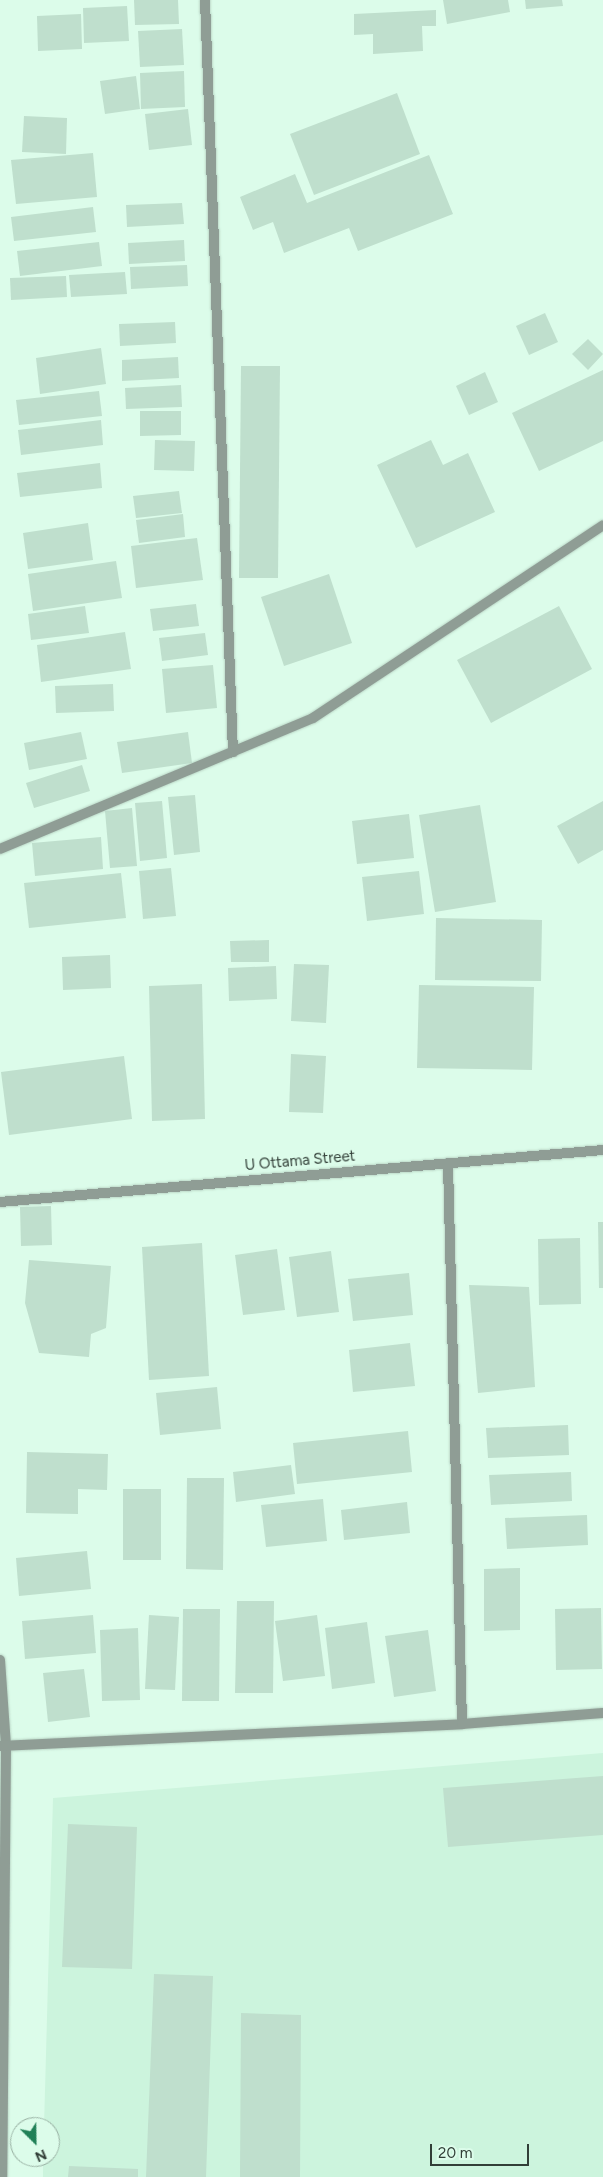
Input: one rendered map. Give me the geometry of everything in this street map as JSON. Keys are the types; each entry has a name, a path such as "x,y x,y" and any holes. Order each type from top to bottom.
{"street":[{"path":"205,0 233,752"},
{"path":"0,849 313,718 603,525"},
{"name":"U Ottama Street","path":"0,1202 603,1150"},
{"path":"448,1163 462,1724"},
{"path":"0,1660 3,1746 2,2177"},
{"path":"3,1746 462,1724 603,1713"}],"shaded area":[{"path":"603,1753 603,2177 43,2177 43,2167 60,2167 60,2117 44,2117 53,1798"}],"building":[{"path":"134,0 178,0 179,24 135,25"},
{"path":"443,0 508,0 510,12 447,24"},
{"path":"525,0 562,0 563,6 526,9"},
{"path":"127,6 129,41 84,43 83,8"},
{"path":"436,10 436,26 422,26 423,51 373,54 373,34 354,35 354,14"},
{"path":"81,14 82,49 38,51 37,16"},
{"path":"182,29 184,65 140,67 138,31"},
{"path":"184,71 185,107 141,109 140,73"},
{"path":"136,76 140,109 105,114 100,81"},
{"path":"397,93 420,154 314,195 290,134"},
{"path":"188,109 192,145 149,150 145,114"},
{"path":"24,116 67,118 66,154 22,152"},
{"path":"93,153 97,197 16,204 11,160"},
{"path":"429,155 453,214 358,251 349,228 284,253 273,222 253,230 240,197 295,174 307,203"},
{"path":"182,203 184,224 127,227 126,205"},
{"path":"93,207 96,232 14,241 11,217"},
{"path":"184,240 185,261 129,264 128,243"},
{"path":"99,242 102,266 20,276 17,251"},
{"path":"187,265 188,286 131,289 130,267"},
{"path":"125,272 127,294 71,297 69,275"},
{"path":"66,276 67,297 11,300 10,278"},
{"path":"545,313 558,342 529,355 516,326"},
{"path":"175,322 176,343 120,346 119,324"},
{"path":"588,339 603,354 588,370 572,354"},
{"path":"101,348 106,384 40,394 36,358"},
{"path":"178,357 179,378 122,381 122,360"},
{"path":"241,366 280,366 278,578 239,578"},
{"path":"603,370 603,441 539,471 512,413"},
{"path":"485,372 498,402 469,415 456,386"},
{"path":"181,385 182,407 126,409 125,388"},
{"path":"99,391 102,416 19,425 16,400"},
{"path":"140,411 181,411 181,435 140,436"},
{"path":"101,420 103,445 21,455 18,430"},
{"path":"155,440 195,441 194,471 154,470"},
{"path":"431,440 443,465 468,453 495,512 416,548 377,465"},
{"path":"100,463 102,488 20,497 17,473"},
{"path":"179,491 182,513 136,518 133,496"},
{"path":"183,514 185,537 139,543 136,520"},
{"path":"88,523 93,560 28,569 23,533"},
{"path":"197,538 203,580 136,588 131,546"},
{"path":"116,561 122,598 33,611 28,574"},
{"path":"329,574 352,643 284,666 261,597"},
{"path":"196,604 199,626 153,631 150,609"},
{"path":"85,606 89,633 31,640 28,614"},
{"path":"559,606 592,669 491,723 457,660"},
{"path":"125,632 131,669 41,682 37,645"},
{"path":"205,633 208,655 162,661 159,638"},
{"path":"213,665 217,708 166,713 162,669"},
{"path":"113,684 114,711 56,713 55,686"},
{"path":"81,732 87,759 29,770 24,743"},
{"path":"188,732 192,763 122,773 117,742"},
{"path":"82,765 90,791 34,808 26,783"},
{"path":"195,795 200,852 174,855 168,797"},
{"path":"162,801 167,858 140,861 135,803"},
{"path":"603,801 603,850 578,864 557,826"},
{"path":"480,805 496,902 435,912 419,815"},
{"path":"132,808 137,866 110,868 105,811"},
{"path":"409,814 414,858 357,864 352,821"},
{"path":"101,837 103,869 35,876 32,843"},
{"path":"171,868 176,916 143,919 139,871"},
{"path":"419,871 424,914 367,921 362,877"},
{"path":"121,873 126,918 29,928 24,883"},
{"path":"436,918 542,920 541,981 435,980"},
{"path":"269,940 269,962 231,962 230,941"},
{"path":"110,955 111,988 63,990 62,957"},
{"path":"294,964 329,965 326,1023 291,1021"},
{"path":"276,966 277,999 229,1001 228,968"},
{"path":"202,984 205,1119 152,1121 149,986"},
{"path":"419,985 534,987 532,1070 417,1068"},
{"path":"291,1054 326,1056 323,1113 289,1112"},
{"path":"124,1056 132,1119 9,1135 1,1072"},
{"path":"51,1206 52,1245 21,1246 20,1207"},
{"path":"598,1222 603,1222 603,1288 599,1288"},
{"path":"580,1238 581,1304 539,1305 538,1239"},
{"path":"202,1243 209,1376 149,1380 142,1247"},
{"path":"277,1249 285,1310 243,1315 235,1255"},
{"path":"331,1251 339,1312 297,1317 289,1257"},
{"path":"29,1260 111,1266 106,1328 91,1334 89,1357 39,1353 25,1303"},
{"path":"409,1273 413,1315 353,1321 348,1279"},
{"path":"469,1285 529,1287 535,1387 478,1393"},
{"path":"410,1343 415,1386 353,1392 349,1350"},
{"path":"217,1387 221,1429 160,1435 156,1393"},
{"path":"568,1425 569,1455 488,1458 486,1428"},
{"path":"408,1431 412,1472 297,1484 293,1443"},
{"path":"27,1452 108,1454 107,1490 78,1489 78,1514 26,1513"},
{"path":"291,1465 295,1494 236,1502 233,1472"},
{"path":"571,1472 572,1501 491,1505 489,1475"},
{"path":"187,1478 224,1478 223,1570 186,1569"},
{"path":"123,1489 161,1489 161,1560 123,1560"},
{"path":"323,1499 327,1541 266,1547 261,1505"},
{"path":"407,1502 410,1533 344,1540 341,1510"},
{"path":"587,1515 588,1545 507,1549 505,1518"},
{"path":"87,1551 91,1589 19,1596 16,1558"},
{"path":"520,1568 520,1630 484,1631 484,1569"},
{"path":"237,1601 274,1601 273,1693 235,1693"},
{"path":"601,1608 602,1669 556,1670 555,1609"},
{"path":"183,1609 220,1609 219,1701 182,1701"},
{"path":"93,1615 96,1653 25,1659 22,1621"},
{"path":"149,1615 179,1617 175,1690 145,1689"},
{"path":"317,1615 325,1676 283,1681 275,1621"},
{"path":"367,1622 375,1683 332,1689 325,1628"},
{"path":"138,1628 140,1700 102,1701 100,1630"},
{"path":"428,1630 436,1691 394,1697 385,1636"},
{"path":"84,1669 90,1717 48,1722 43,1673"},
{"path":"603,1776 603,1835 448,1847 443,1788"},
{"path":"68,1824 137,1827 132,1969 62,1967"},
{"path":"154,1974 213,1976 206,2177 146,2177"},
{"path":"241,2013 301,2015 300,2177 240,2177"},
{"path":"69,2166 138,2169 138,2177 68,2177"}]}
